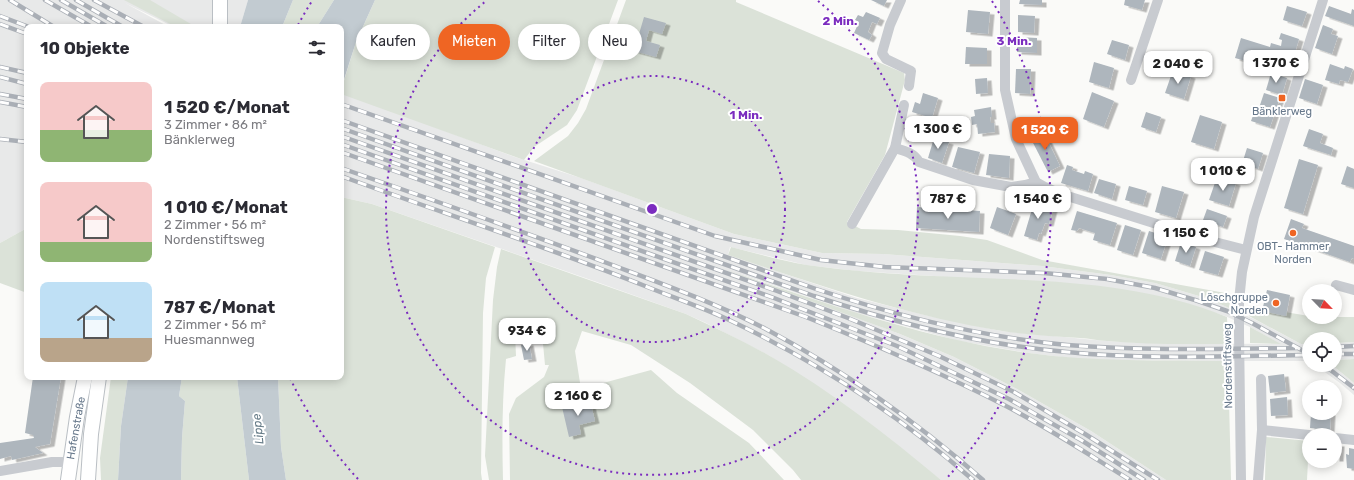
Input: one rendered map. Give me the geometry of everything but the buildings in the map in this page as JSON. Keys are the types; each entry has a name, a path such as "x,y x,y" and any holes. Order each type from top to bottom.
{"main road":[{"path":"220,0 220,24"},
{"name":"Hafenstraße","path":"68,480 84,380"},
{"name":"Hafenstraße","path":"88,480 91,434 99,380"}],"street":[{"path":"901,0 890,25 882,53 886,59 911,71 909,86"},
{"path":"1005,0 1005,90 1016,139 1036,182 1061,194 1211,241 1246,250"},
{"path":"1131,80 1158,0"},
{"name":"Nordenstiftsweg","path":"1241,480 1239,301 1242,272 1250,232 1323,0"},
{"path":"852,224 895,148 904,105"},
{"path":"895,148 913,154 917,157 919,162 973,180 1011,187 1036,182"},
{"path":"1342,287 1354,290"},
{"path":"1258,480 1262,430 1261,379"},
{"path":"1262,430 1302,434"},
{"path":"1342,439 1354,440"},
{"path":"0,471 52,462 70,462"}],"shaded area":[{"path":"0,0 248,0 241,24 168,24 125,3 164,24 24,24 24,230 0,243"},
{"path":"124,0 150,0 191,24 170,24"},
{"path":"293,0 334,0 319,24 283,24"},
{"path":"375,0 618,0 609,24 588,24 588,60 596,60 577,110 567,125 534,147 524,160 344,95 344,81 356,42 356,60 430,60 430,24 364,24"},
{"path":"626,0 736,0 736,2 904,73 905,80 885,155 847,222 861,229 898,230 987,240 1042,260 1231,294 1229,308 1209,299 1155,283 1111,275 1042,266 883,254 822,253 734,234 534,161 568,136 578,123 586,109 604,60 642,60 642,24 617,24"},
{"path":"344,93 515,157 581,178 734,234 822,253 883,254 1042,266 1111,275 1155,283 1209,299 1254,319 1302,344 1302,361 1105,360 1079,359 1028,353 959,341 853,312 740,274 900,334 954,357 1017,389 1091,431 1166,480 941,480 770,356 686,314 372,204 344,198","holes":["730,247 806,265 857,271 934,276 1194,306 1225,316 1250,327 1280,344 1143,343 1001,331 925,315 857,298 728,255"]},
{"path":"344,198 372,204 495,247 486,278 483,313 482,480 286,480 281,447 278,380 344,380"},
{"path":"24,230 24,292 0,283 0,243"},
{"path":"731,247 807,265 839,269 1083,284 1156,295 1227,317 1228,344 1168,344 1100,341 1083,338 1022,334 967,325 863,299 728,255"},
{"path":"501,249 686,314 770,356 837,399 879,430 941,480 801,480 753,430 690,383 631,345 582,331 575,351 581,389 651,370 677,393 749,443 784,480 510,480 509,414 516,398 544,377 549,365 545,365 542,333 515,333 516,356 506,359 502,450 503,480 489,480 485,456 493,300"},
{"path":"723,269 874,318 951,339 990,347 1079,358 1228,361 1231,480 1166,480 1091,431 1017,389 954,357 900,334"},
{"path":"1250,306 1302,315 1302,324 1342,324 1342,317 1354,317 1354,342 1342,343 1342,332 1302,332 1301,344 1249,316"},
{"path":"1250,327 1281,344 1250,343"},
{"path":"1354,342 1354,359 1342,360 1342,343"},
{"path":"1354,359 1354,383 1341,372 1342,372 1342,360"},
{"path":"1325,372 1341,372 1354,383 1354,395 1342,385 1342,380 1336,380"},
{"path":"111,380 128,380 121,426 118,480 101,480 100,458"},
{"path":"182,380 237,380 249,480 181,480 185,401 179,396"},
{"path":"1266,437 1302,440 1302,468 1308,468 1307,480 1265,480"}],"water":[{"path":"248,0 293,0 283,24 241,24"},
{"path":"334,0 375,0 364,24 356,24 356,42 344,80 344,24 319,24"},
{"path":"128,380 182,380 179,396 185,401 181,480 118,480 121,426"},
{"name":"Lippe","path":"237,380 278,380 281,447 286,480 249,480"}],"railway":[{"path":"10,0 49,24"},
{"path":"45,0 87,24"},
{"path":"61,0 103,24"},
{"path":"76,0 118,24"},
{"path":"94,0 138,24"},
{"path":"0,16 24,25"},
{"path":"0,24 24,33"},
{"path":"0,67 24,72"},
{"path":"0,77 24,83"},
{"path":"0,94 24,98"},
{"path":"0,102 24,106"},
{"path":"344,105 715,236 821,260 885,267 1044,273 1107,279 1155,288 1227,311 1302,350"},
{"path":"344,121 816,289 877,308 940,324 1003,337 1096,347 1153,349 1297,348"},
{"path":"344,129 814,296 939,332 1035,349 1128,356 1188,357 1302,355"},
{"path":"344,137 777,291 848,318 939,356 1014,392 1158,480"},
{"path":"0,139 24,142"},
{"path":"344,145 774,298 897,346 1009,399 1081,440 1144,480"},
{"path":"344,153 806,317 931,370 1020,413 1130,480"},
{"path":"344,169 607,263 686,293 764,328 822,361 878,398 932,437 983,480"},
{"path":"344,177 570,257 727,319 793,353 856,391 916,433 973,480"},
{"path":"1342,347 1354,346"},
{"path":"1342,354 1354,354"},
{"path":"1333,372 1354,388"}],"place":[{"name":"Bänklerweg","path":"1282,98"},
{"name":"OBT- Hammer Norden","path":"1293,233"},
{"name":"Löschgruppe Norden","path":"1276,303"}]}
